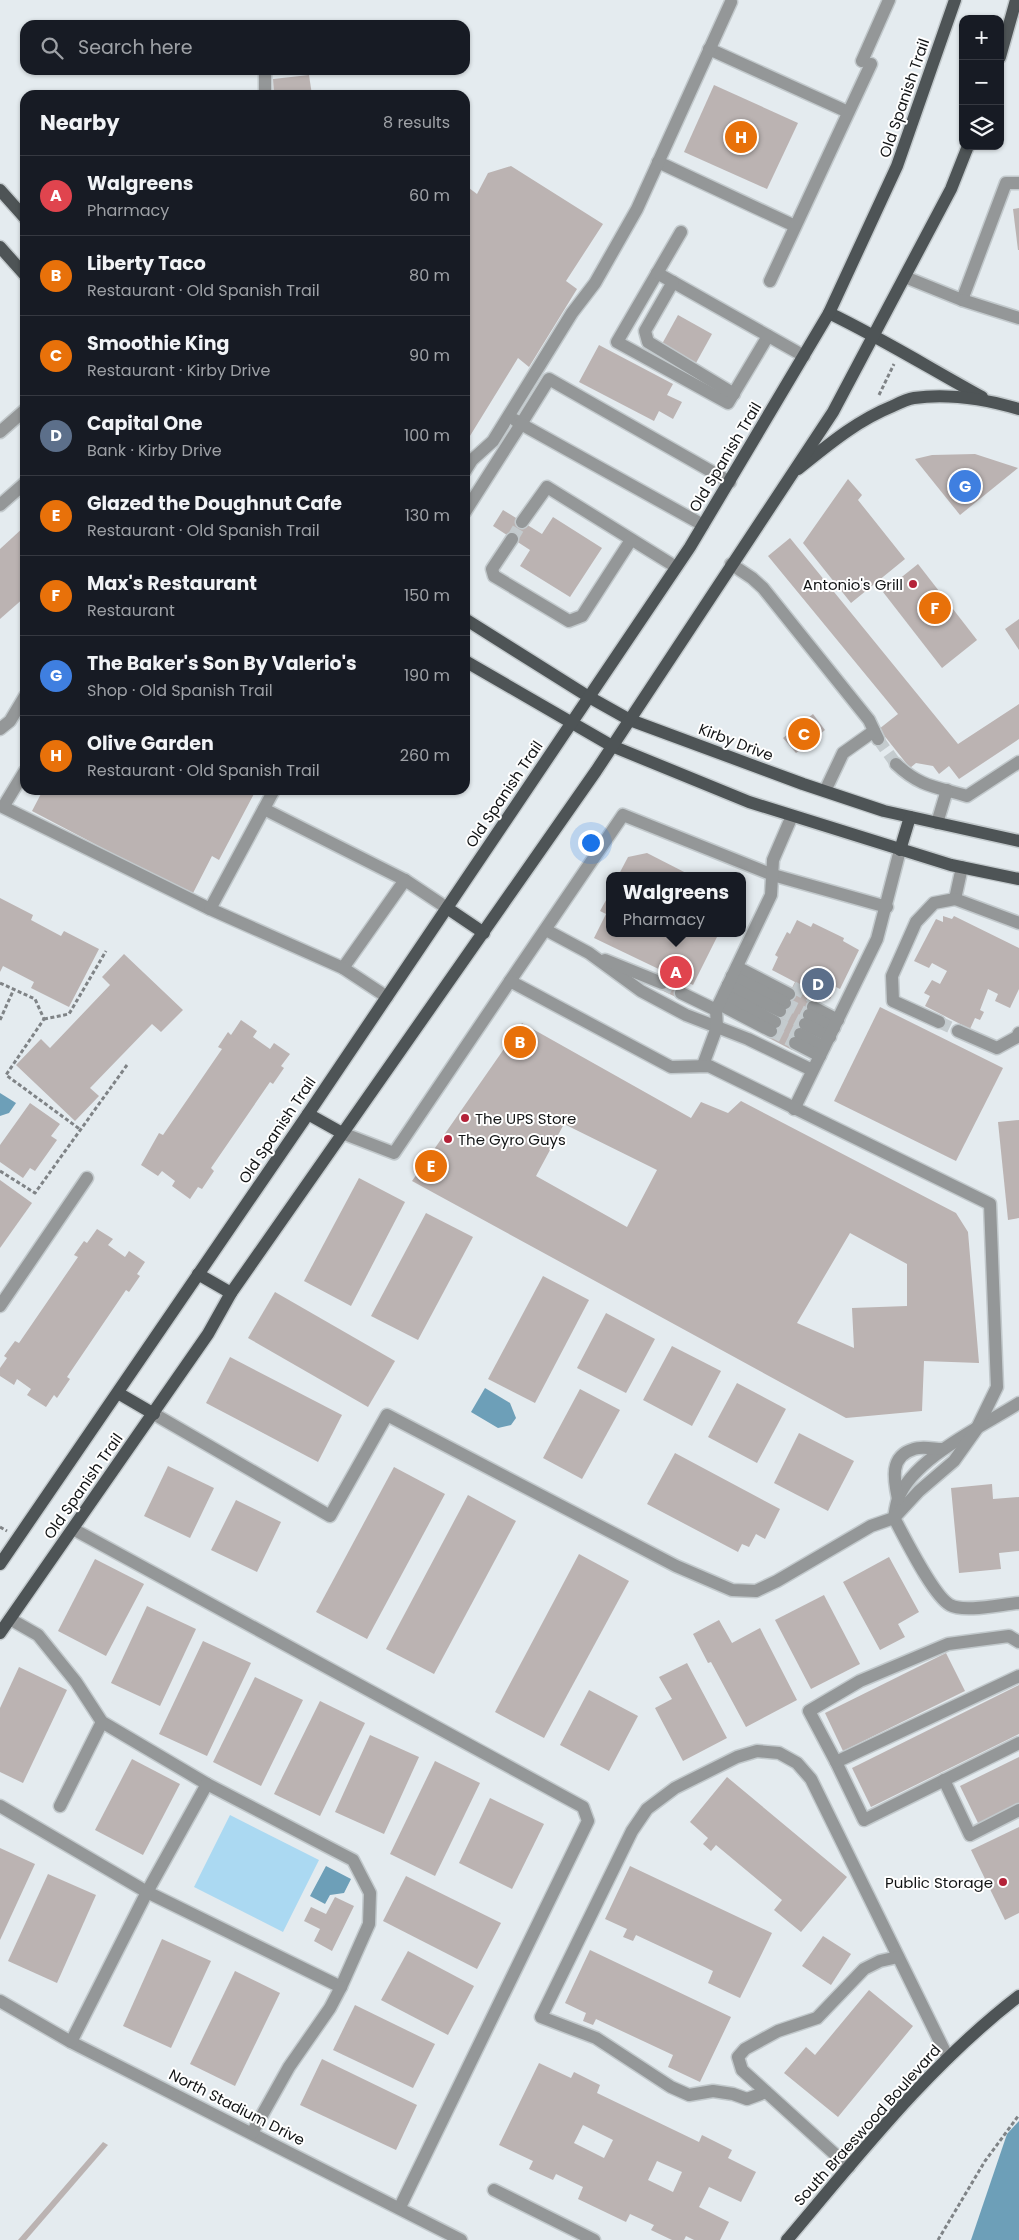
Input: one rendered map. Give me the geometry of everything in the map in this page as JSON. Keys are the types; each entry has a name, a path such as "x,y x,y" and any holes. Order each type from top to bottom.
{"main road":[{"name":"Old Spanish Trail","path":"0,1564 387,997 676,567 730,482 829,313 898,166 955,0"},
{"path":"1004,43 1016,0"},
{"name":"Old Spanish Trail","path":"0,1633 154,1414 208,1334 231,1293 484,933 630,720 786,479 833,412 951,188 966,150"},
{"path":"0,190 20,212"},
{"path":"0,247 20,269"},
{"path":"829,313 875,335 924,366 988,400"},
{"path":"786,479 846,430 880,411 912,398 946,396 988,400 1019,409"},
{"name":"Kirby Drive","path":"470,622 589,697 630,720 825,791 910,817 1019,841"},
{"path":"470,664 612,746 749,802 900,850 962,867 1019,879"},
{"path":"900,850 910,817"},
{"path":"447,908 484,933"},
{"path":"308,1114 342,1133"},
{"path":"198,1274 231,1293"},
{"path":"118,1393 154,1414"},
{"name":"South Braeswood Boulevard","path":"787,2240 892,2117 948,2058 1019,1996"}],"street":[{"path":"770,281 848,112 888,0"},
{"path":"470,463 493,441 572,313 595,283 637,209 731,2"},
{"path":"709,49 848,112"},
{"path":"265,75 265,90"},
{"path":"658,162 795,226"},
{"path":"962,300 1006,183 1019,183"},
{"path":"681,232 617,342 728,403 768,336"},
{"path":"657,273 804,356"},
{"path":"905,277 962,300 1019,318"},
{"path":"673,282 645,331 648,342 734,394"},
{"path":"470,504 549,379 730,482"},
{"path":"0,432 20,414"},
{"path":"508,416 703,525"},
{"path":"0,505 20,487"},
{"path":"522,522 547,488 676,567"},
{"path":"512,539 492,569 494,576 569,621 582,616 631,540"},
{"path":"731,564 763,588 869,720 876,735 843,753 825,791"},
{"path":"0,729 10,720 20,704"},
{"path":"896,764 910,778 922,784 967,796 1019,762"},
{"path":"20,779 3,808 210,909 343,968 387,997"},
{"path":"937,823 947,790"},
{"path":"210,909 271,795"},
{"path":"264,809 405,880 447,908"},
{"path":"342,1133 394,1154 623,815 773,875 886,907"},
{"path":"703,1065 717,1027 728,985 772,895 773,860 792,816"},
{"path":"794,1109 878,939 900,850"},
{"path":"955,899 962,867"},
{"path":"343,968 405,880"},
{"path":"939,1022 891,1004 892,976 916,922 934,903 955,899 1019,923"},
{"path":"546,930 589,953 662,983"},
{"path":"589,953 641,991 686,1015 748,1039 812,1070"},
{"path":"154,1414 330,1516 387,1415 676,1566 732,1590 756,1591 777,1581 871,1526 894,1518 919,1491 954,1461 976,1430 997,1387 990,1204 703,1065 671,1067 510,981"},
{"path":"728,985 782,1008"},
{"path":"728,985 782,1008"},
{"path":"681,992 728,985 782,1008"},
{"path":"807,1021 831,1033"},
{"path":"807,1021 831,1033"},
{"path":"807,1021 831,1033"},
{"path":"958,1031 995,1053 1017,1037 1019,1033"},
{"path":"0,1306 87,1178"},
{"path":"1019,1403 935,1453 908,1482 898,1498 894,1518 935,1590 950,1606 968,1608 1019,1603"},
{"path":"898,1498 893,1473 899,1459 914,1448 942,1449"},
{"path":"73,1529 583,1807 588,1821 400,2208"},
{"path":"10,1619 38,1634 76,1682 102,1722 207,1784 353,1860 370,1893 369,1924 341,1987 330,2008 289,2067 252,2133"},
{"path":"1019,1642 1009,1636 948,1644 860,1682 809,1710 864,1820 1019,1744"},
{"path":"836,1762 1019,1676"},
{"path":"60,1806 102,1722"},
{"path":"766,2092 747,2099 733,2094 714,2091 689,2095 671,2087 596,2038 541,2017 632,1831 647,1809 675,1788 737,1757 757,1751 779,1753 797,1763 811,1779 948,2058"},
{"path":"944,1780 970,1834 1019,1810"},
{"path":"71,2042 147,1892 207,1784"},
{"path":"0,1806 147,1892 341,1987"},
{"path":"849,2167 742,2070 738,2057 745,2049 778,2031 816,2018 864,1969 880,1961 898,1956"},
{"name":"North Stadium Drive","path":"0,2001 71,2042 461,2240"},
{"path":"494,2190 591,2239"}],"path":[{"path":"876,402 896,362"},
{"path":"81,1130 6,1075 44,1019 69,1014 106,950"},
{"path":"0,983 13,991 35,999 44,1019"},
{"path":"0,1020 13,991"},
{"path":"0,1171 35,1193 127,1065"},
{"path":"938,2240 985,2161 1019,2115"}],"shaded area":[{"path":"0,1093 16,1103 9,1113 0,1116"},
{"path":"485,1388 510,1403 516,1418 511,1425 498,1428 471,1412"},
{"path":"230,1815 319,1860 283,1932 194,1887"},
{"path":"326,1866 351,1879 344,1893 330,1895 325,1904 310,1896"},
{"path":"1019,2121 1019,2240 971,2240 1007,2134"}],"building":[{"path":"309,75 311,90 274,90 273,79"},
{"path":"714,85 798,123 767,189 684,152"},
{"path":"511,166 603,224 566,281 577,289 529,367 518,358 470,436 470,189 477,194 488,173"},
{"path":"1019,208 1019,250 1018,250 1013,209"},
{"path":"678,315 712,334 696,363 662,344"},
{"path":"599,345 673,384 667,395 682,402 673,419 659,411 654,421 579,382"},
{"path":"975,454 1018,468 960,515 915,459 932,455"},
{"path":"848,479 862,495 858,500 905,559 851,603 803,543"},
{"path":"503,510 542,534 553,517 602,548 570,597 520,566 530,550 493,526"},
{"path":"20,531 20,601 0,619 0,549"},
{"path":"790,538 958,744 1019,704 1019,739 959,779 949,766 939,774 933,766 916,763 910,768 879,729 898,714 768,556"},
{"path":"918,564 977,640 942,668 883,592"},
{"path":"1019,619 1019,650 1005,629"},
{"path":"813,714 825,730 796,753 783,738"},
{"path":"40,795 253,795 219,860 212,856 192,895 32,811"},
{"path":"647,853 684,872 620,872 628,857"},
{"path":"0,898 33,915 31,920 61,936 64,931 99,949 69,1007 31,988 34,982 3,966 0,972"},
{"path":"606,900 606,914 600,911"},
{"path":"606,914 606,937 717,937 693,985 687,982 678,998 659,989 667,973 594,938"},
{"path":"943,916 952,919 954,916 1019,948 1019,989 1010,1008 995,1001 998,994 988,989 980,1010 984,1012 980,1020 975,1018 970,1029 925,1006 930,996 924,993 932,980 940,984 947,971 932,963 929,968 914,961 936,919 943,922"},
{"path":"797,920 811,927 813,923 844,938 843,941 859,950 840,989 836,987 830,999 820,994 792,1050 767,1037 795,982 772,970 778,957 775,955 787,932 790,934"},
{"path":"124,954 183,1010 161,1032 152,1024 90,1088 99,1096 75,1121 16,1065 41,1039 50,1048 110,985 102,977"},
{"path":"880,1007 1003,1068 956,1161 834,1101"},
{"path":"241,1020 257,1031 253,1037 270,1049 274,1043 290,1054 281,1066 284,1068 273,1084 270,1082 211,1168 214,1171 202,1189 198,1187 190,1199 172,1186 175,1181 162,1171 158,1176 141,1165 159,1133 163,1135 222,1049 218,1047 228,1032 231,1035"},
{"path":"522,1023 691,1118 701,1102 728,1113 741,1101 956,1213 968,1232 979,1363 924,1361 922,1411 846,1418 412,1181","holes":["564,1124 657,1170 627,1227 536,1176","850,1233 907,1264 907,1306 852,1308 854,1348 797,1323"]},
{"path":"30,1103 60,1124 51,1136 57,1140 35,1171 30,1168 23,1178 0,1162 0,1145"},
{"path":"1019,1120 1019,1218 1008,1220 998,1122"},
{"path":"359,1178 405,1202 351,1306 304,1281"},
{"path":"0,1180 32,1203 0,1248"},
{"path":"426,1213 473,1237 418,1340 371,1316"},
{"path":"97,1229 113,1239 108,1245 125,1257 129,1251 145,1262 137,1274 140,1276 129,1292 126,1290 67,1377 70,1379 57,1398 54,1395 46,1407 27,1395 31,1389 17,1379 14,1385 0,1376 0,1368 7,1358 4,1356 15,1341 19,1343 78,1257 74,1255 84,1241 87,1243"},
{"path":"543,1276 589,1300 535,1403 488,1379"},
{"path":"275,1292 395,1361 368,1407 248,1338"},
{"path":"606,1313 655,1339 626,1393 577,1368"},
{"path":"672,1346 721,1371 692,1426 643,1400"},
{"path":"230,1357 342,1415 318,1462 206,1403"},
{"path":"737,1383 786,1409 757,1463 708,1437"},
{"path":"580,1389 620,1410 582,1479 543,1458"},
{"path":"799,1433 854,1461 828,1511 774,1483"},
{"path":"675,1453 780,1509 765,1539 756,1534 749,1547 742,1544 738,1552 647,1504"},
{"path":"168,1466 214,1488 190,1538 144,1516"},
{"path":"394,1467 445,1494 367,1639 316,1612"},
{"path":"992,1484 993,1499 1019,1497 1019,1551 999,1553 1001,1569 959,1573 951,1488"},
{"path":"468,1495 516,1521 434,1674 386,1649"},
{"path":"236,1500 281,1522 257,1572 211,1550"},
{"path":"579,1554 629,1581 544,1738 495,1712"},
{"path":"889,1557 919,1612 898,1624 905,1637 880,1650 843,1582"},
{"path":"95,1559 144,1584 106,1656 58,1631"},
{"path":"824,1595 860,1664 811,1689 775,1620"},
{"path":"147,1606 196,1629 160,1706 111,1683"},
{"path":"719,1620 732,1643 760,1628 797,1700 746,1727 711,1662 708,1663 693,1634"},
{"path":"203,1641 251,1663 207,1756 159,1734"},
{"path":"946,1653 965,1691 843,1751 825,1713"},
{"path":"687,1663 727,1738 683,1761 655,1708 672,1699 659,1677"},
{"path":"19,1667 67,1690 23,1783 0,1772 0,1708"},
{"path":"255,1677 303,1700 261,1786 213,1762"},
{"path":"1019,1685 1019,1734 871,1807 852,1768"},
{"path":"589,1690 638,1716 609,1771 560,1745"},
{"path":"320,1701 365,1723 320,1816 274,1794"},
{"path":"370,1735 419,1757 384,1834 335,1812"},
{"path":"1019,1757 1019,1805 979,1825 960,1786"},
{"path":"132,1759 180,1784 143,1855 95,1830"},
{"path":"435,1761 480,1783 435,1876 390,1854"},
{"path":"727,1777 847,1877 801,1932 774,1910 782,1900 716,1845 711,1851 703,1844 708,1838 690,1822"},
{"path":"490,1798 544,1824 512,1889 459,1863"},
{"name":"Public Storage","path":"1019,1827 1019,1913 1005,1920 971,1850"},
{"path":"0,1848 35,1864 0,1940"},
{"path":"630,1866 772,1933 740,1998 708,1983 713,1971 636,1935 633,1941 623,1937 627,1929 605,1919"},
{"path":"48,1874 96,1895 57,1983 8,1961"},
{"path":"406,1876 501,1923 477,1969 383,1921"},
{"path":"335,1897 354,1906 332,1951 314,1941 320,1929 304,1921 311,1907 326,1914"},
{"path":"823,1936 851,1954 831,1985 802,1966"},
{"path":"162,1939 211,1961 171,2048 123,2026"},
{"path":"590,1950 731,2017 700,2082 668,2067 673,2055 596,2019 593,2025 583,2021 586,2013 565,2003"},
{"path":"408,1951 474,1986 448,2035 381,2000"},
{"path":"235,1971 280,1993 235,2086 190,2064"},
{"path":"869,1990 913,2026 838,2117 784,2073 806,2047 815,2055"},
{"path":"355,2005 435,2044 413,2088 333,2050"},
{"path":"322,2059 417,2105 396,2150 300,2105"},
{"path":"539,2063 571,2078 574,2072 600,2085 597,2093 699,2142 702,2135 732,2150 728,2158 756,2172 741,2202 709,2187 699,2207 729,2222 720,2240 694,2240 686,2236 684,2240 672,2240 651,2230 654,2225 630,2214 626,2222 578,2199 583,2187 556,2174 553,2180 529,2169 533,2161 499,2145","holes":["583,2125 613,2140 604,2158 574,2143","657,2161 682,2172 673,2192 648,2180"]},
{"path":"103,2142 108,2145 26,2240 18,2240"}],"tunnel":[{"path":"512,539 522,522"},
{"path":"878,739 896,764"},
{"path":"662,983 681,993"},
{"path":"793,987 817,1000"},
{"path":"785,1003 809,1015"},
{"path":"780,1011 805,1024"},
{"path":"775,1022 800,1034"},
{"path":"939,1022 958,1031"},
{"path":"771,1031 795,1043"}],"place":[{"name":"Olive Garden","path":"741,137"},
{"name":"The Baker's Son By Valerio's","path":"965,486"},
{"name":"Antonio's Grill","path":"913,584"},
{"name":"Max's Restaurant","path":"935,608"},
{"name":"Smoothie King","path":"804,734"},
{"name":"Walgreens","path":"676,972"},
{"name":"Capital One","path":"818,984"},
{"name":"Liberty Taco","path":"520,1042"},
{"name":"The UPS Store","path":"465,1118"},
{"name":"The Gyro Guys","path":"448,1139"},
{"name":"Glazed the Doughnut Cafe","path":"431,1166"},
{"name":"Public Storage","path":"1003,1882"}]}
